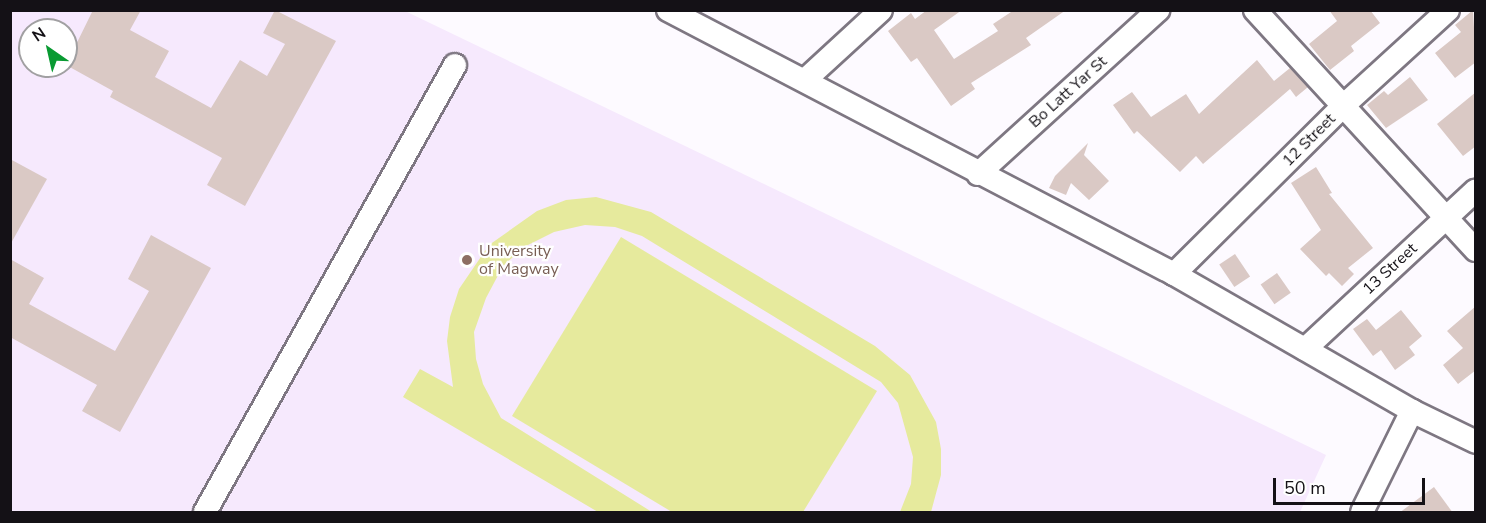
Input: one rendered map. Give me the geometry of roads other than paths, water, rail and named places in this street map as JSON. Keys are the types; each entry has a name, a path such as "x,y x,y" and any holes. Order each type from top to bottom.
{"street":[{"path":"668,10 805,80 978,174 1174,274 1412,411 1472,433"},
{"path":"805,80 881,10"},
{"name":"Bo Latt Yar St","path":"978,174 1158,10"},
{"path":"1255,10 1476,250"},
{"name":"12 Street","path":"1174,274 1343,106 1448,10"},
{"path":"205,513 455,65"},
{"name":"13 Street","path":"1305,350 1476,190"},
{"path":"1362,513 1412,411"}],"place":[{"name":"University of Magway","path":"467,260"}]}
